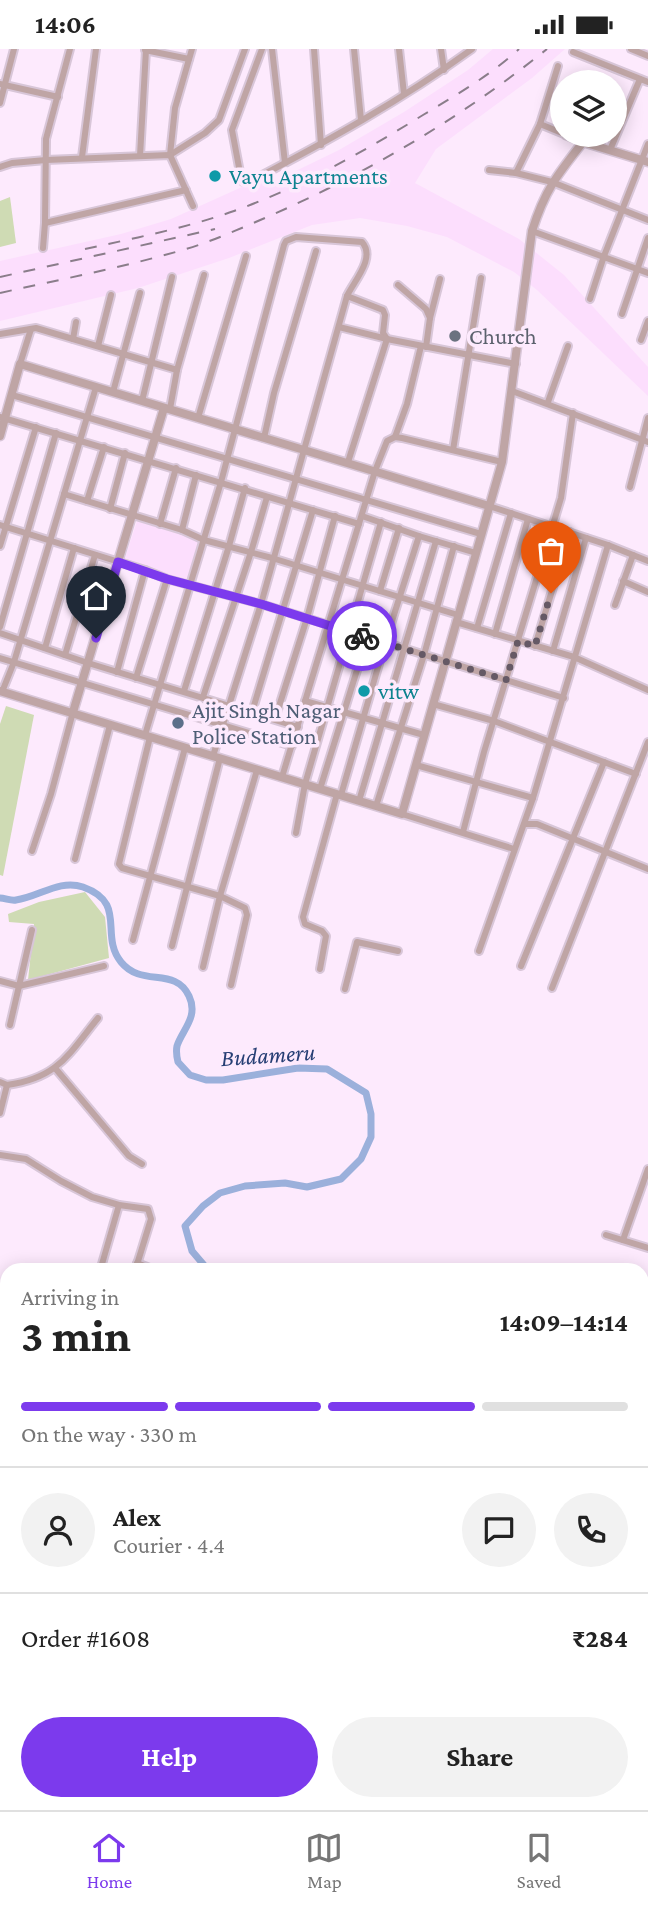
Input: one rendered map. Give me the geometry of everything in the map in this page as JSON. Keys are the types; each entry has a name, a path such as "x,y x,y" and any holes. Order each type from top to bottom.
{"street":[{"path":"0,103 2,85 14,49"},
{"path":"43,248 46,223 46,139 70,49"},
{"path":"82,157 96,49"},
{"path":"140,156 145,49 189,59"},
{"path":"192,49 175,108 170,155 193,206"},
{"path":"0,167 12,163 82,157 170,155 205,133 219,120 245,49"},
{"path":"261,49 232,130 243,182 249,182 321,145 444,70 472,49"},
{"path":"272,49 285,163"},
{"path":"314,49 321,145"},
{"path":"354,49 361,120"},
{"path":"399,49 404,95"},
{"path":"442,49 444,70"},
{"path":"631,49 648,56"},
{"path":"573,52 648,82"},
{"path":"516,173 540,124 558,66"},
{"path":"610,150 640,79"},
{"path":"2,85 58,97"},
{"path":"540,124 550,128"},
{"path":"590,299 623,208 645,161 648,144"},
{"path":"402,814 502,462 532,231 552,182 579,147"},
{"path":"600,147 645,161"},
{"path":"489,170 516,173 552,182 648,220"},
{"path":"46,223 186,190"},
{"path":"532,231 648,273"},
{"path":"172,946 187,887 223,726 261,604 347,296 366,262 365,244 308,238 291,238 286,241 259,334 228,459 153,706 119,864 122,868 151,877 187,887 220,896 240,905 246,912 231,985"},
{"path":"622,314 648,238"},
{"path":"264,438 274,393 316,251"},
{"path":"198,418 246,256"},
{"path":"32,851 54,785 73,712 155,437 167,409 204,275"},
{"path":"142,401 172,277"},
{"path":"453,450 481,278"},
{"path":"282,777 375,471 387,441 395,436 407,404 440,279"},
{"path":"398,285 426,309 430,318"},
{"path":"113,392 140,293"},
{"path":"98,346 111,295"},
{"path":"347,296 383,310 383,333 387,339"},
{"path":"641,340 648,321"},
{"path":"73,339 76,322"},
{"path":"339,327 516,364"},
{"path":"0,436 30,328"},
{"path":"0,334 36,328 177,370"},
{"path":"348,462 387,339"},
{"path":"548,403 568,346"},
{"path":"20,365 489,506 648,561"},
{"path":"96,387 21,640 1,694 73,712 514,849"},
{"path":"512,391 645,441"},
{"path":"12,395 481,534"},
{"path":"463,832 561,498 573,413"},
{"path":"3,418 359,524"},
{"path":"630,487 645,441 648,418"},
{"path":"0,546 3,526 36,427"},
{"path":"0,627 56,433"},
{"path":"395,436 502,462"},
{"path":"87,501 104,447"},
{"path":"110,509 125,453"},
{"path":"160,524 176,468"},
{"path":"182,530 196,475"},
{"path":"184,691 245,488"},
{"path":"64,494 182,530 204,540 437,608 477,628 574,657 648,690"},
{"path":"203,697 267,497"},
{"path":"252,712 313,510"},
{"path":"477,628 511,513"},
{"path":"275,719 335,516"},
{"path":"362,516 476,553"},
{"path":"495,634 528,519"},
{"path":"296,834 305,784 381,522"},
{"path":"3,526 167,579 261,604 564,698"},
{"path":"380,591 399,529"},
{"path":"535,646 570,533"},
{"path":"320,969 326,936 322,930 304,924 303,917 419,536"},
{"path":"553,651 586,538"},
{"path":"359,801 436,541"},
{"path":"479,951 525,824 608,545"},
{"path":"376,806 424,655 454,547"},
{"path":"45,648 74,548"},
{"path":"65,655 95,555"},
{"path":"615,605 633,555"},
{"path":"117,672 145,570"},
{"path":"136,678 167,579"},
{"path":"624,581 648,592"},
{"path":"0,633 88,663 298,727"},
{"path":"320,789 367,638"},
{"path":"0,658 292,746"},
{"path":"305,701 424,735"},
{"path":"433,704 494,721 636,774"},
{"path":"75,859 110,725"},
{"path":"552,988 648,742"},
{"path":"134,940 185,748"},
{"path":"521,966 604,762"},
{"path":"416,765 533,798"},
{"path":"203,967 220,896 257,770"},
{"path":"525,824 537,824 648,869"},
{"path":"10,1025 32,930"},
{"path":"345,989 357,942 398,951"},
{"path":"0,981 19,986 104,966"},
{"path":"0,1113 4,1084 39,1078 55,1068 98,1018"},
{"path":"55,1068 129,1156 142,1164"},
{"path":"0,1155 26,1159 74,1188 119,1205 144,1207 150,1212 151,1219 137,1263"},
{"path":"623,1240 648,1169"},
{"path":"102,1263 119,1205"},
{"path":"606,1235 648,1248"}],"shaded area":[{"path":"493,49 565,49 532,78 436,149 415,183 519,239 564,275 648,367 648,396 537,290 514,272 447,237 407,226 360,218 312,225 229,258 138,288 0,321 0,261 121,234 171,219 242,187 277,180 339,150 404,112 468,70"},
{"path":"137,521 203,541 190,581 124,561"}],"green space":[{"path":"10,197 16,243 0,247 0,201"},
{"path":"6,706 34,715 3,876 0,875 0,724"},
{"path":"85,892 105,917 109,958 28,980 34,924 9,922 8,914 39,902"}],"waterway":[{"name":"Budameru","path":"0,898 16,900 66,885 83,887 97,894 109,911 112,941 121,962 129,970 139,974 175,982 183,987 189,996 192,1004 191,1017 179,1040 177,1052 178,1062 190,1075 206,1080 223,1080 298,1068 327,1069 366,1093 371,1114 371,1137 361,1159 341,1179 307,1187 285,1183 245,1186 220,1193 203,1206 185,1226 192,1251 202,1263"}],"railway":[{"path":"85,249 198,223 283,191 331,168 400,129 473,84 519,49"},
{"path":"0,293 186,249 265,218 340,183 412,143 481,98 547,49"},
{"path":"0,277 215,229"}],"way so far":[{"path":"362,636 506,680 518,641 535,646 551,593"}],"place":[{"name":"Vayu Apartments","path":"215,176"},
{"name":"Church","path":"455,336"},
{"name":"vitw","path":"364,691"},
{"name":"Ajit Singh Nagar Police Station","path":"178,723"}],"route":[{"path":"96,638 118,562 362,636"}]}
